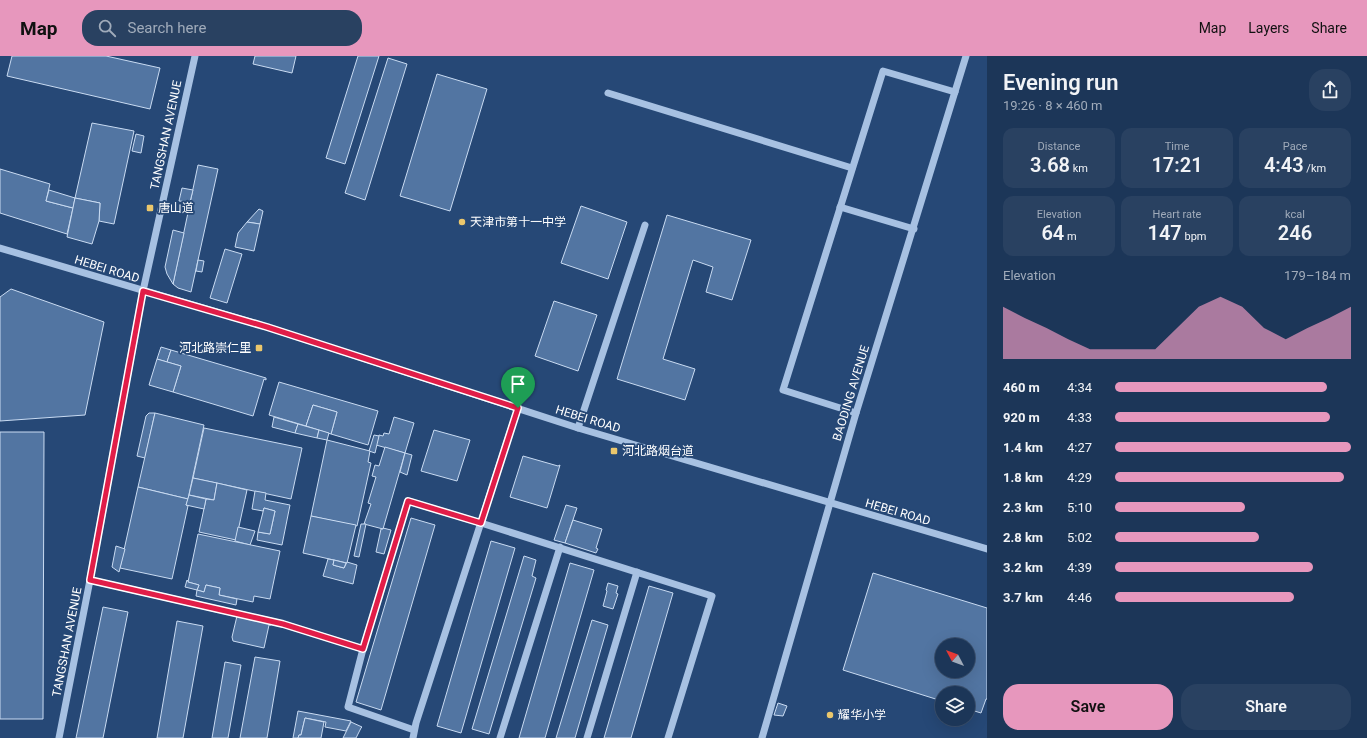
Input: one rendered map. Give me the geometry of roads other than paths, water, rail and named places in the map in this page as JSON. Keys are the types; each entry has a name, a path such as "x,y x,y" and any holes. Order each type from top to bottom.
{"street":[{"name":"TANGSHAN AVENUE","path":"59,738 90,580 143,291 195,56"},
{"name":"BAODING AVENUE","path":"762,738 829,503 966,56"},
{"path":"856,413 783,390 883,71 955,92"},
{"path":"608,93 852,168"},
{"path":"840,207 914,228"},
{"path":"578,428 645,225"},
{"name":"HEBEI ROAD","path":"0,248 267,327 578,428 987,550"},
{"path":"518,408 481,523 414,734 348,708 363,649 408,501 481,523 560,547 712,596 668,738"},
{"path":"500,738 560,547"},
{"path":"587,738 637,572"},
{"path":"90,580 283,624 363,649"}],"place":[{"name":"唐山道","path":"150,208"},
{"name":"天津市第十一中学","path":"462,222"},
{"name":"河北路崇仁里","path":"259,348"},
{"name":"河北路烟台道","path":"614,451"},
{"name":"耀华小学","path":"830,715"}]}
